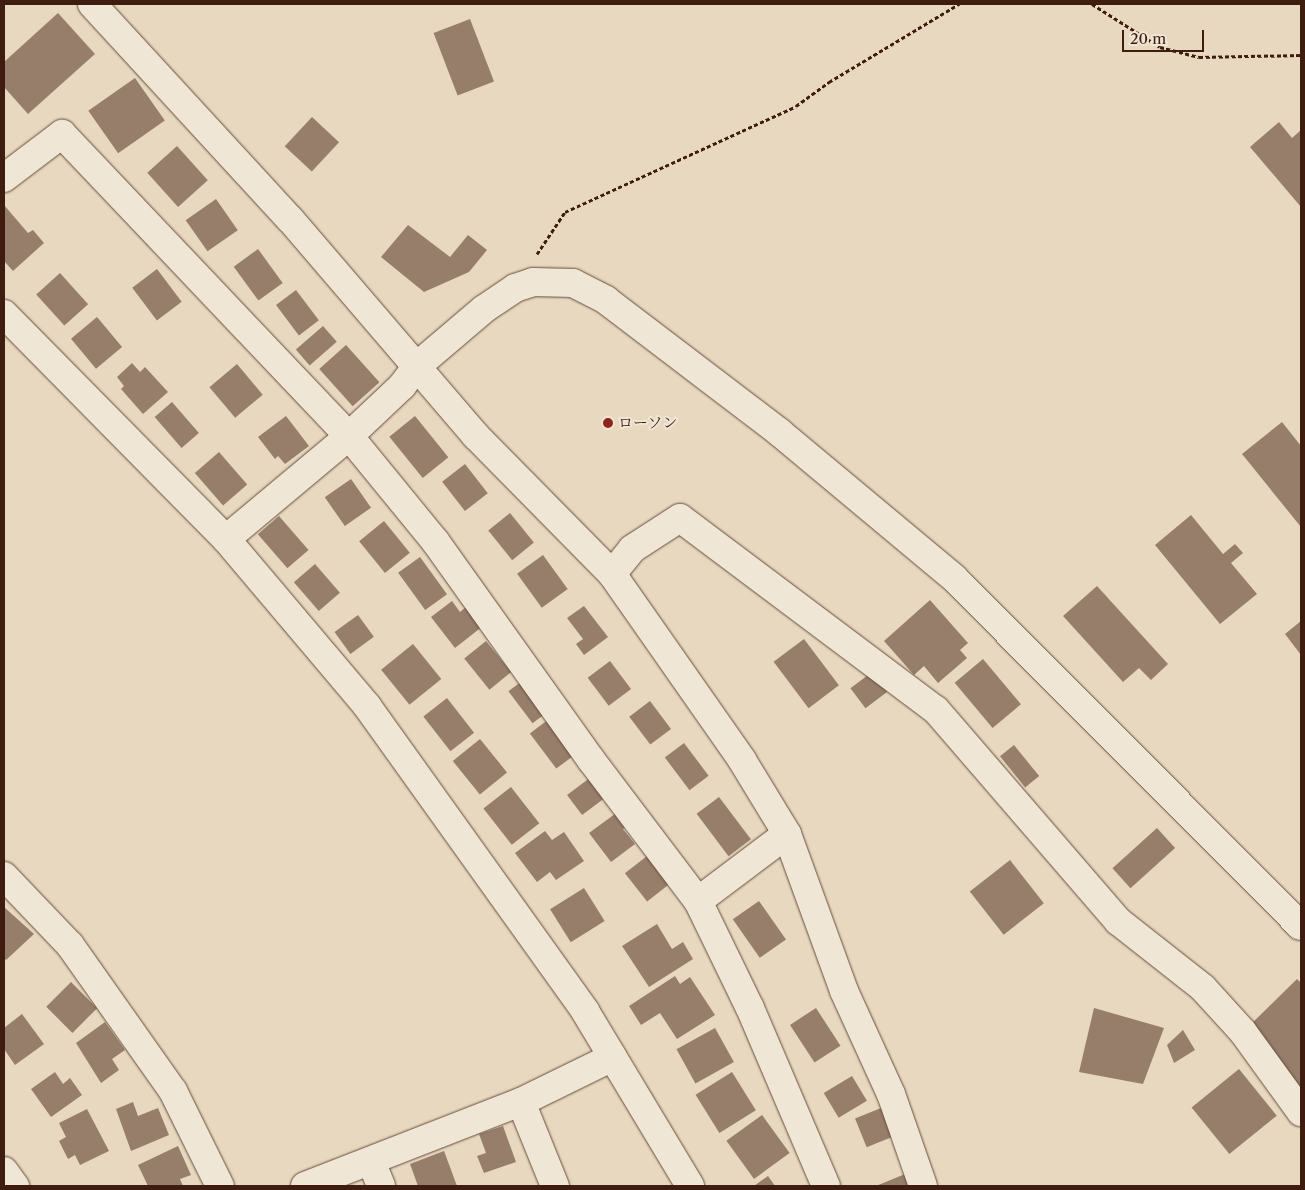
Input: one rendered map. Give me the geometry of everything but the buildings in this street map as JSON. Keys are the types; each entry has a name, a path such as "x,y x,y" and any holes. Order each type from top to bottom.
{"street":[{"path":"92,4 283,212 418,366 476,436 612,574 742,760 787,834 844,991 891,1094 923,1186"},
{"path":"4,178 62,134 349,436 435,541 592,761 698,901 750,1008 826,1186"},
{"path":"226,539 349,436 402,386 418,366 484,309 515,288 533,282 573,283 606,300 778,432 954,578 1301,926"},
{"path":"4,314 226,539 368,706 586,1011 690,1186"},
{"path":"612,574 632,548 680,518 936,710 1118,921 1209,995 1242,1032 1301,1112"},
{"path":"698,901 787,834"},
{"path":"4,876 70,944 173,1091 220,1186"},
{"path":"305,1186 521,1102 613,1058"},
{"path":"521,1102 555,1186"},
{"path":"372,1161 381,1186"},
{"path":"4,1171 15,1186"}],"path":[{"path":"533,282 538,249 565,212 796,106 829,82 959,4"},
{"path":"1092,4 1160,48 1199,57 1301,55"}],"place":[{"name":"ローソン","path":"608,423"}]}
